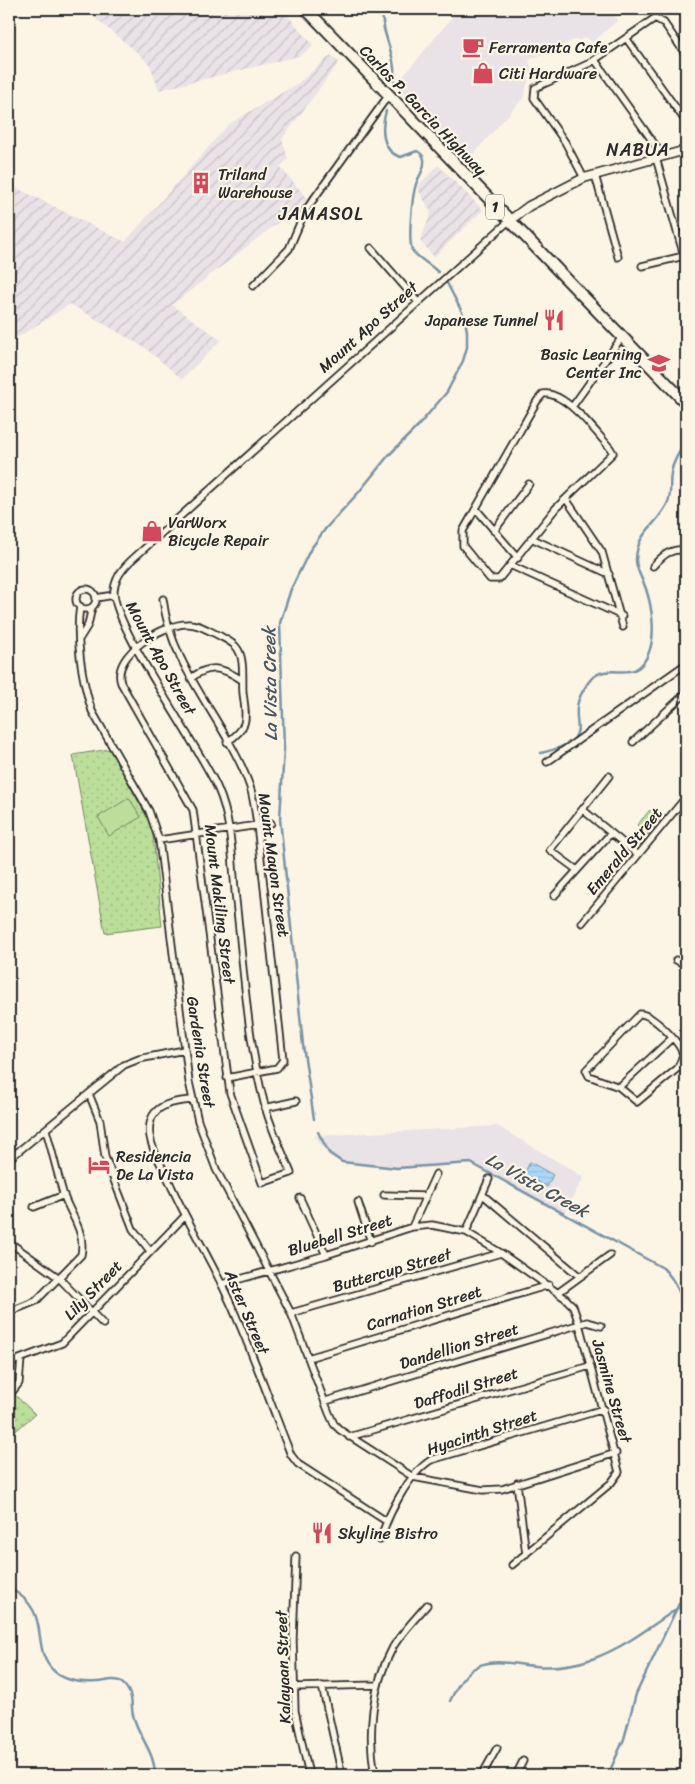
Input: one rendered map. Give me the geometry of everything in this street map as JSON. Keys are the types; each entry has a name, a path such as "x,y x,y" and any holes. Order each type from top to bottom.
{"highway":[{"name":"Carlos P. Garcia Highway","path":"306,9 508,221 686,403"}],"street":[{"path":"584,178 565,142 539,106 533,92 540,84 595,60 652,20 658,18 664,23 686,55"},
{"path":"626,38 686,122"},
{"path":"595,60 659,157 686,264"},
{"path":"253,286 289,249 304,211 388,96"},
{"path":"508,221 545,198 584,178 686,150"},
{"path":"595,174 618,257"},
{"name":"Mount Apo Street","path":"291,1173 265,1108 256,1072 226,810 218,788 119,615 114,595 116,580 127,565 417,301 508,221"},
{"path":"371,248 417,301"},
{"path":"642,266 684,256"},
{"path":"572,407 622,337"},
{"path":"547,394 572,407 610,448 613,454 566,499 531,538 512,566 499,579 490,579 464,546 463,531 537,401 547,394"},
{"path":"494,530 529,484"},
{"path":"566,499 596,541 609,574 624,627"},
{"path":"476,509 518,558"},
{"path":"531,538 609,574"},
{"path":"653,566 666,553 674,550 686,550"},
{"path":"512,566 622,616"},
{"path":"82,590 91,590 96,598 92,607 88,608 80,606 77,598 82,590"},
{"path":"96,598 114,595"},
{"name":"Mount Mayon Street","path":"163,599 168,629 191,678 250,786 257,824 284,1057 282,1065 256,1072"},
{"name":"Gardenia Street","path":"80,606 78,621 83,679 92,711 149,811 159,840 184,1050 192,1100 216,1169 291,1313 334,1424 349,1437 413,1477"},
{"name":"Gardenia Street","path":"80,638 88,625 92,607"},
{"path":"136,647 168,629 191,624 230,641 240,654 245,725 237,735 227,742"},
{"name":"Mount Makiling Street","path":"136,647 122,664 120,679 193,810 227,1078 237,1118 262,1183 291,1173"},
{"path":"547,762 686,664"},
{"path":"191,678 213,667 230,672 242,680"},
{"path":"633,742 686,693"},
{"path":"577,870 550,850 609,776"},
{"name":"Emerald Street","path":"582,923 686,797"},
{"path":"583,810 638,855"},
{"path":"159,840 271,822"},
{"path":"554,896 611,833"},
{"path":"676,960 686,965"},
{"path":"636,1015 647,1015 680,1045 683,1054 681,1063 642,1100 635,1101 619,1087 592,1078 586,1070 636,1015"},
{"path":"619,1087 672,1038"},
{"path":"680,1045 686,1038"},
{"path":"9,1159 124,1066 139,1059 184,1050"},
{"path":"227,1078 256,1072"},
{"path":"89,1094 100,1121 105,1157 133,1229 150,1251"},
{"name":"Aster Street","path":"192,1100 177,1101 165,1105 155,1113 150,1124 150,1138 185,1216 222,1284 291,1455 298,1464 386,1521"},
{"path":"265,1108 296,1101"},
{"path":"9,1312 36,1301 81,1255 83,1245 82,1233 64,1195 46,1130"},
{"path":"412,1227 436,1174"},
{"path":"466,1232 489,1179"},
{"path":"34,1207 64,1195"},
{"path":"384,1195 426,1196"},
{"path":"483,1195 579,1276"},
{"path":"300,1198 326,1255"},
{"path":"358,1202 371,1242"},
{"name":"Lily Street","path":"9,1364 62,1343 185,1216"},
{"name":"Bluebell Street","path":"222,1284 371,1242 412,1227 432,1224 466,1232"},
{"name":"Jasmine Street","path":"466,1232 549,1285 573,1306 604,1409 619,1467 615,1479 512,1565"},
{"path":"9,1242 59,1278 103,1324"},
{"name":"Buttercup Street","path":"291,1313 501,1253"},
{"path":"559,1292 610,1255"},
{"name":"Carnation Street","path":"308,1358 549,1285"},
{"name":"Dandellion Street","path":"326,1401 579,1324 590,1321 600,1326"},
{"path":"9,1396 19,1382 21,1359"},
{"name":"Daffodil Street","path":"349,1437 590,1366"},
{"name":"Hyacinth Street","path":"380,1540 386,1521 413,1477 431,1460 604,1409"},
{"path":"413,1477 482,1490 502,1490 517,1483 616,1453"},
{"path":"517,1483 526,1554"},
{"name":"Kalayaan Street","path":"296,1556 294,1687 299,1731 309,1775"},
{"path":"375,1775 371,1747 377,1685 394,1645 427,1604"},
{"path":"294,1687 377,1685"},
{"path":"322,1686 342,1775"},
{"path":"482,1775 497,1748"},
{"path":"516,1775 523,1761"}],"shaded area":[{"path":"84,9 282,9 314,46 299,56 159,90 150,65"},
{"name":"Citi Hardware","path":"459,9 609,9 618,20 593,42 585,37 579,41 577,39 529,60 531,69 524,97 468,160 396,85"},
{"path":"331,55 339,62 282,139 288,159 280,167 308,199 172,305 221,340 182,379 145,348 70,304 9,343 9,184 125,242 229,124 297,84"},
{"path":"438,165 483,210 434,257 420,241 431,213 417,187"},
{"path":"497,1126 584,1177 563,1215 471,1163 397,1168 342,1162 329,1156 315,1136"}],"green space":[{"path":"110,749 149,821 153,835 162,926 105,933 73,755"},
{"path":"129,798 141,817 109,836 98,817"},
{"path":"650,810 661,819 648,835 637,825"},
{"path":"14,1394 35,1414 9,1437 9,1399"}],"water":[{"path":"530,1162 553,1175 547,1187 524,1174"}],"waterway":[{"name":"La Vista Creek","path":"382,9 382,19 393,63 394,82"},
{"name":"La Vista Creek","path":"386,111 383,131 386,144 390,150 401,157 417,151 424,159 423,169 416,184 413,198 410,227 411,244 412,250 438,272"},
{"name":"La Vista Creek","path":"314,1119 303,1045 280,819 284,749 280,623 291,589 310,550 326,528 359,492 388,456 418,426 447,392 463,361 467,347 467,331 464,316 446,281"},
{"path":"541,753 560,747 571,741 576,735 578,728 578,702 593,677 605,672 632,671 644,662 649,652 653,629 650,604 637,567 637,550 644,535 668,502 672,469 677,456 686,442"},
{"name":"La Vista Creek","path":"318,1132 329,1153 342,1162 397,1168 471,1163 663,1268 679,1291 686,1319"},
{"path":"9,1588 23,1597 32,1608 37,1618 42,1651 46,1662 54,1671 74,1681 100,1682 116,1680 126,1687 131,1698 135,1723 149,1751 155,1775"},
{"path":"608,1775 624,1739 636,1694 686,1589"},
{"path":"450,1701 464,1677 478,1666 499,1662 550,1667 585,1661 626,1643 678,1608"}],"place":[{"name":"Ferramenta Cafe","path":"473,47"},
{"name":"Citi Hardware","path":"483,73"},
{"name":"Triland Warehouse","path":"201,183"},
{"name":"Japanese Tunnel","path":"554,320"},
{"name":"Basic Learning Center Inc","path":"659,363"},
{"name":"VarWorx Bicycle Repair","path":"152,531"},
{"name":"Residencia De La Vista","path":"99,1165"},
{"name":"Skyline Bistro","path":"322,1533"}],"district":[{"name":"NABUA","path":"638,150"},
{"name":"JAMASOL","path":"321,214"}]}
